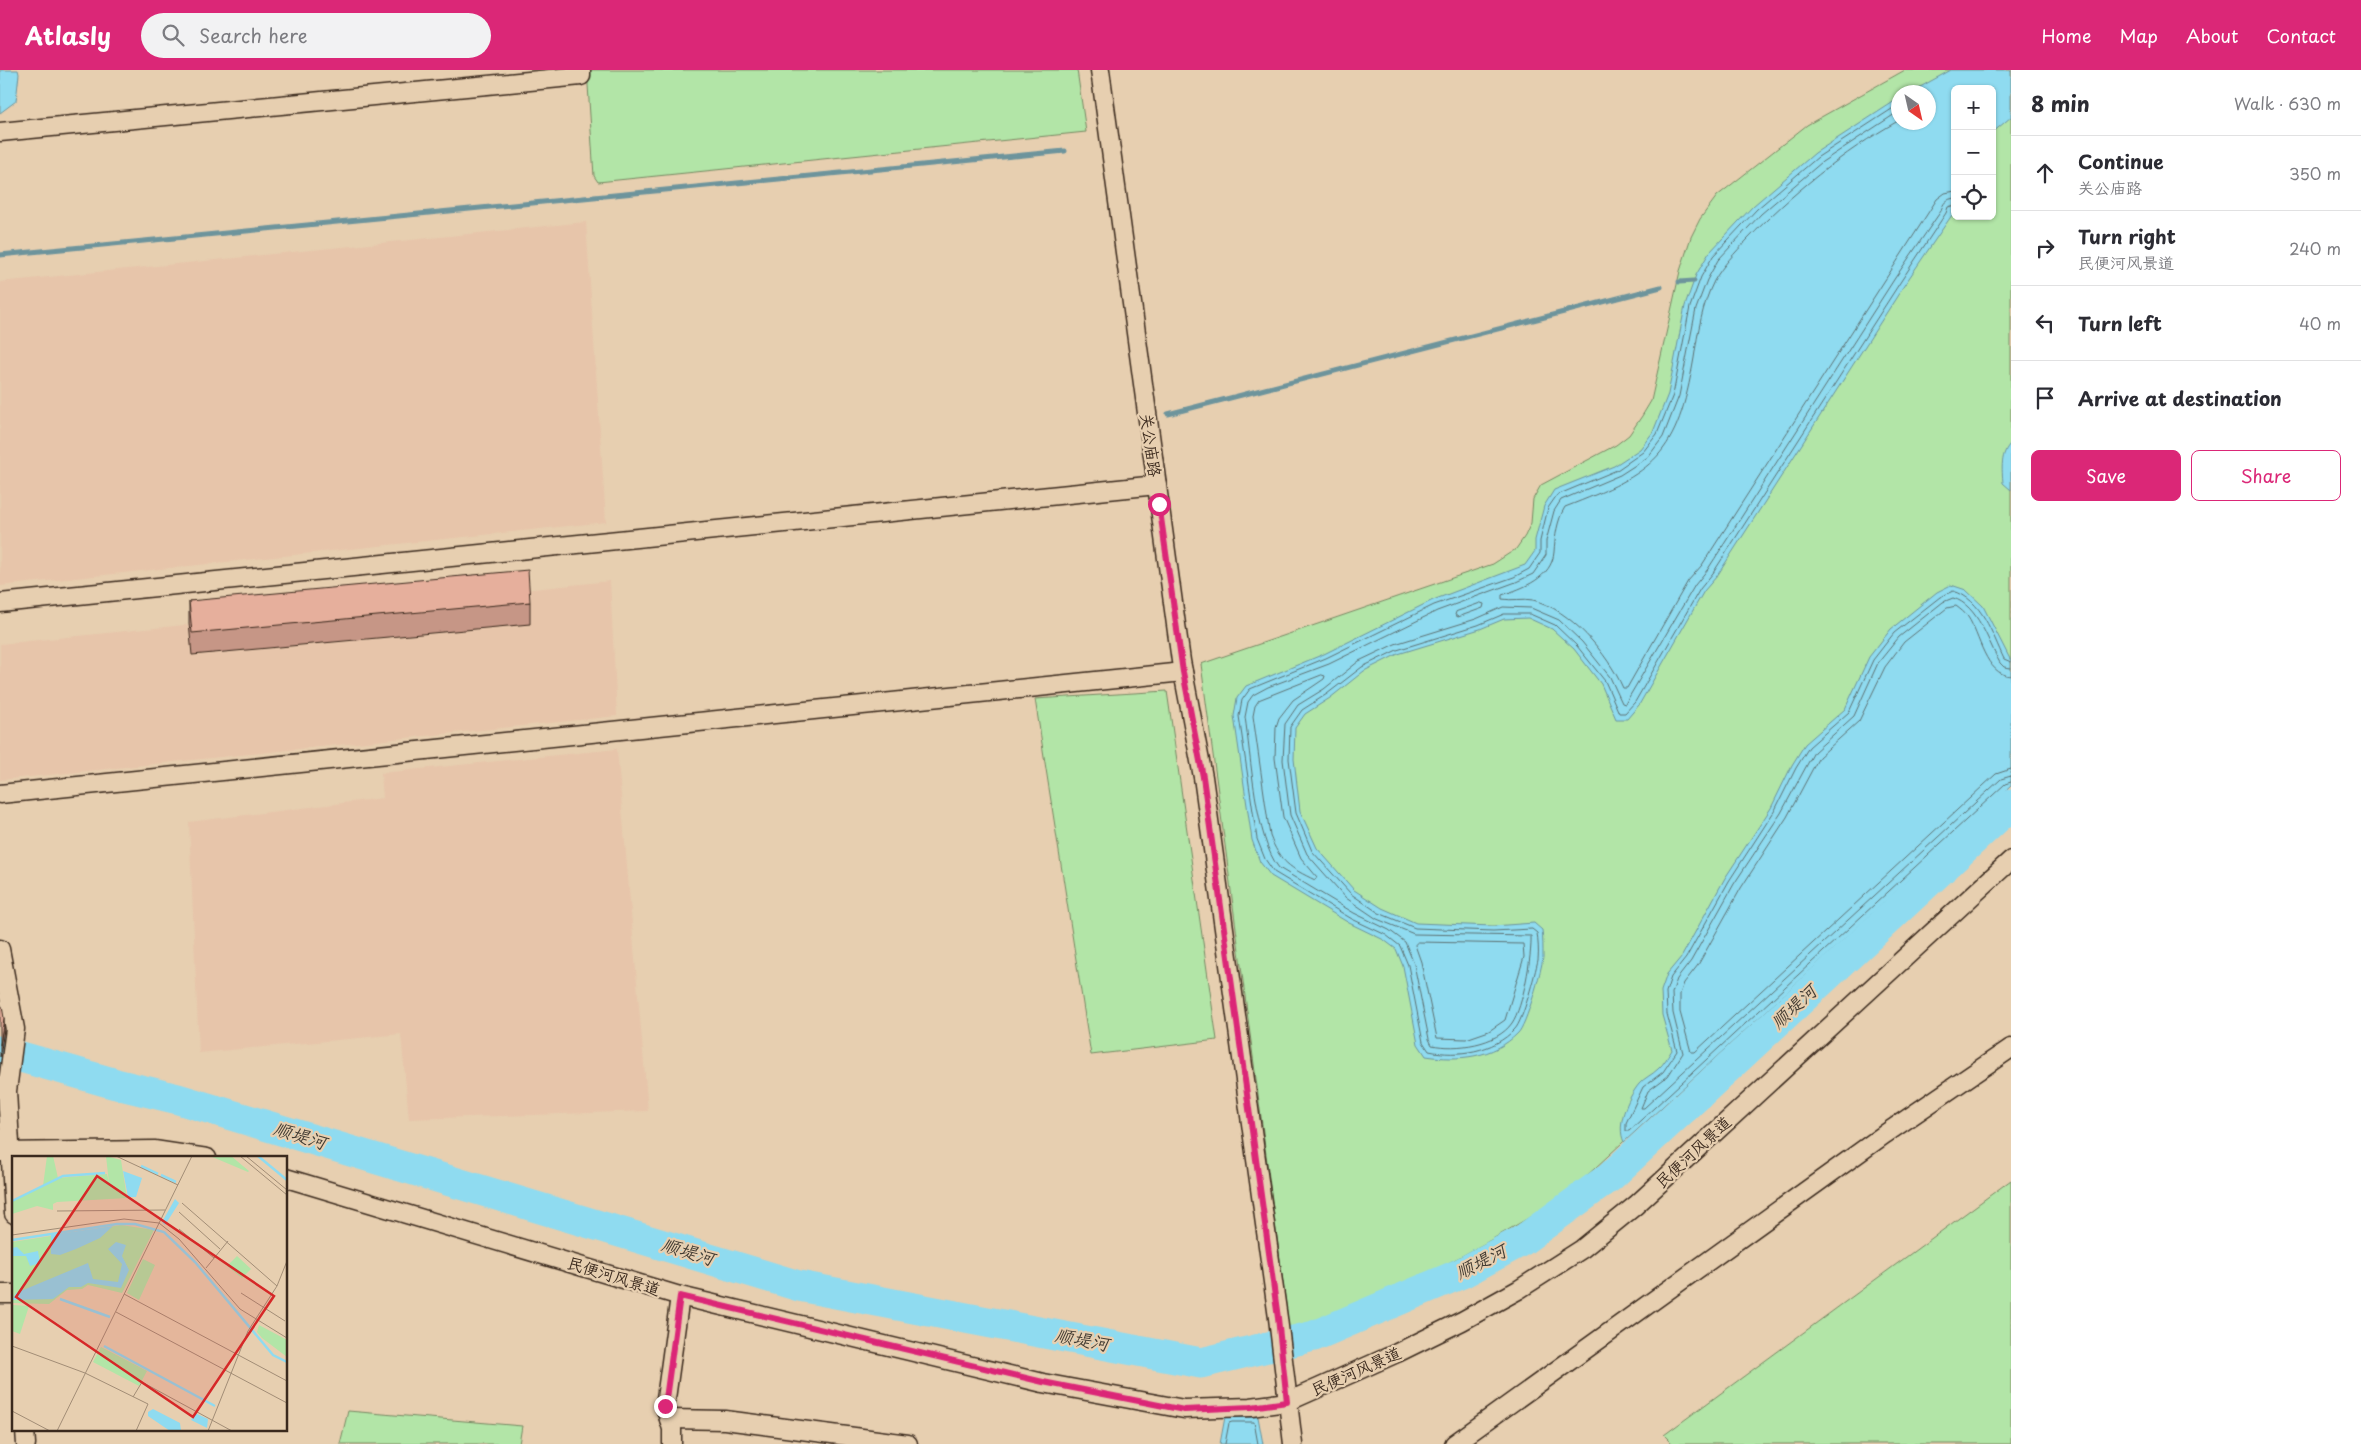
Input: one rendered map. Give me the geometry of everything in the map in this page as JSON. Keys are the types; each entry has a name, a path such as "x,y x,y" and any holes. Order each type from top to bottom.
{"street":[{"path":"0,132 581,76 581,70"},
{"name":"关公庙路","path":"1100,70 1183,672 1203,777 1278,1318 1293,1444"},
{"path":"0,603 1157,485"},
{"path":"0,794 1183,672"},
{"name":"民便河风景道","path":"288,1179 680,1296 1043,1382 1184,1410 1251,1407 1462,1321 1518,1290 1582,1249 1636,1205 2011,860"},
{"path":"0,948 15,1029 7,1091 5,1152 12,1200"},
{"path":"1454,1444 1885,1134 2011,1048"},
{"path":"5,1152 154,1150 194,1156"},
{"path":"672,1444 669,1419 665,1406 680,1296"},
{"path":"669,1419 725,1420 908,1444"}],"shaded area":[{"path":"586,222 606,522 0,586 0,282"},
{"path":"610,581 617,716 0,780 0,644"},
{"path":"617,749 648,1111 409,1119 401,1034 199,1053 189,822 383,798 381,773"}],"green space":[{"path":"587,70 1077,70 1086,132 598,182 594,176"},
{"path":"1905,70 2011,70 2011,783 1568,1193 1485,1243 1421,1277 1345,1311 1318,1321 1289,1328 1201,664 1493,564 1516,549 1531,523 1533,499 1541,485 1616,445 1629,435 1651,401 1680,271 1691,237 1700,219 1717,196 1807,125"},
{"path":"1167,691 1217,1040 1091,1055 1035,699"},
{"path":"2011,1180 2011,1444 1673,1444 1664,1435"},
{"path":"348,1411 522,1426 519,1444 340,1444"}],"water":[{"path":"0,70 18,70 19,74 16,101 0,113"},
{"path":"1951,70 2011,70 2011,117 1996,130 1996,85 1951,85 1951,216 1905,284 1717,576 1704,591 1639,705 1627,719 1616,719 1601,684 1574,649 1552,629 1528,618 1504,619 1480,629 1398,654 1364,671 1330,698 1305,714 1295,728 1294,759 1300,811 1317,848 1354,890 1382,908 1416,923 1493,926 1534,923 1542,930 1543,957 1540,973 1529,1009 1518,1033 1498,1048 1475,1056 1450,1058 1426,1056 1418,1044 1403,966 1396,949 1384,940 1349,923 1271,876 1260,862 1252,840 1234,716 1237,698 1246,686 1324,654 1433,600 1525,565 1535,551 1535,540 1544,506 1554,490 1614,466 1640,449 1653,432 1668,394 1685,306 1696,275 1709,253 1753,206 1815,153 1891,104 1891,130 1936,130 1936,85 1924,85"},
{"path":"2011,443 2011,490 2003,483 2002,467 2003,457"},
{"path":"1951,585 1966,590 1983,606 2011,661 2011,786 1624,1142 1621,1128 1622,1120 1630,1097 1641,1082 1662,1065 1672,1050 1662,1015 1661,991 1667,974 1682,956 1725,878 1771,808 1792,765 1805,744 1845,709 1869,657 1891,629 1937,592"},
{"path":"1225,1417 1258,1417 1263,1444 1220,1444"}],"building":[{"path":"528,570 530,602 192,633 189,601"},
{"path":"0,1006 2,1006 4,1018 0,1045"}],"waterway":[{"path":"0,255 1065,151"},
{"path":"1679,282 1694,281"},
{"path":"1168,414 1661,287"},
{"name":"顺堤河","path":"0,1051 116,1084 178,1099 799,1286 1201,1363 1314,1336 1462,1273 1523,1240 1610,1177 2011,805"}],"route":[{"path":"665,1406 680,1296 1043,1382 1184,1410 1251,1407 1287,1402 1278,1318 1203,777 1183,672 1159,504"}]}
